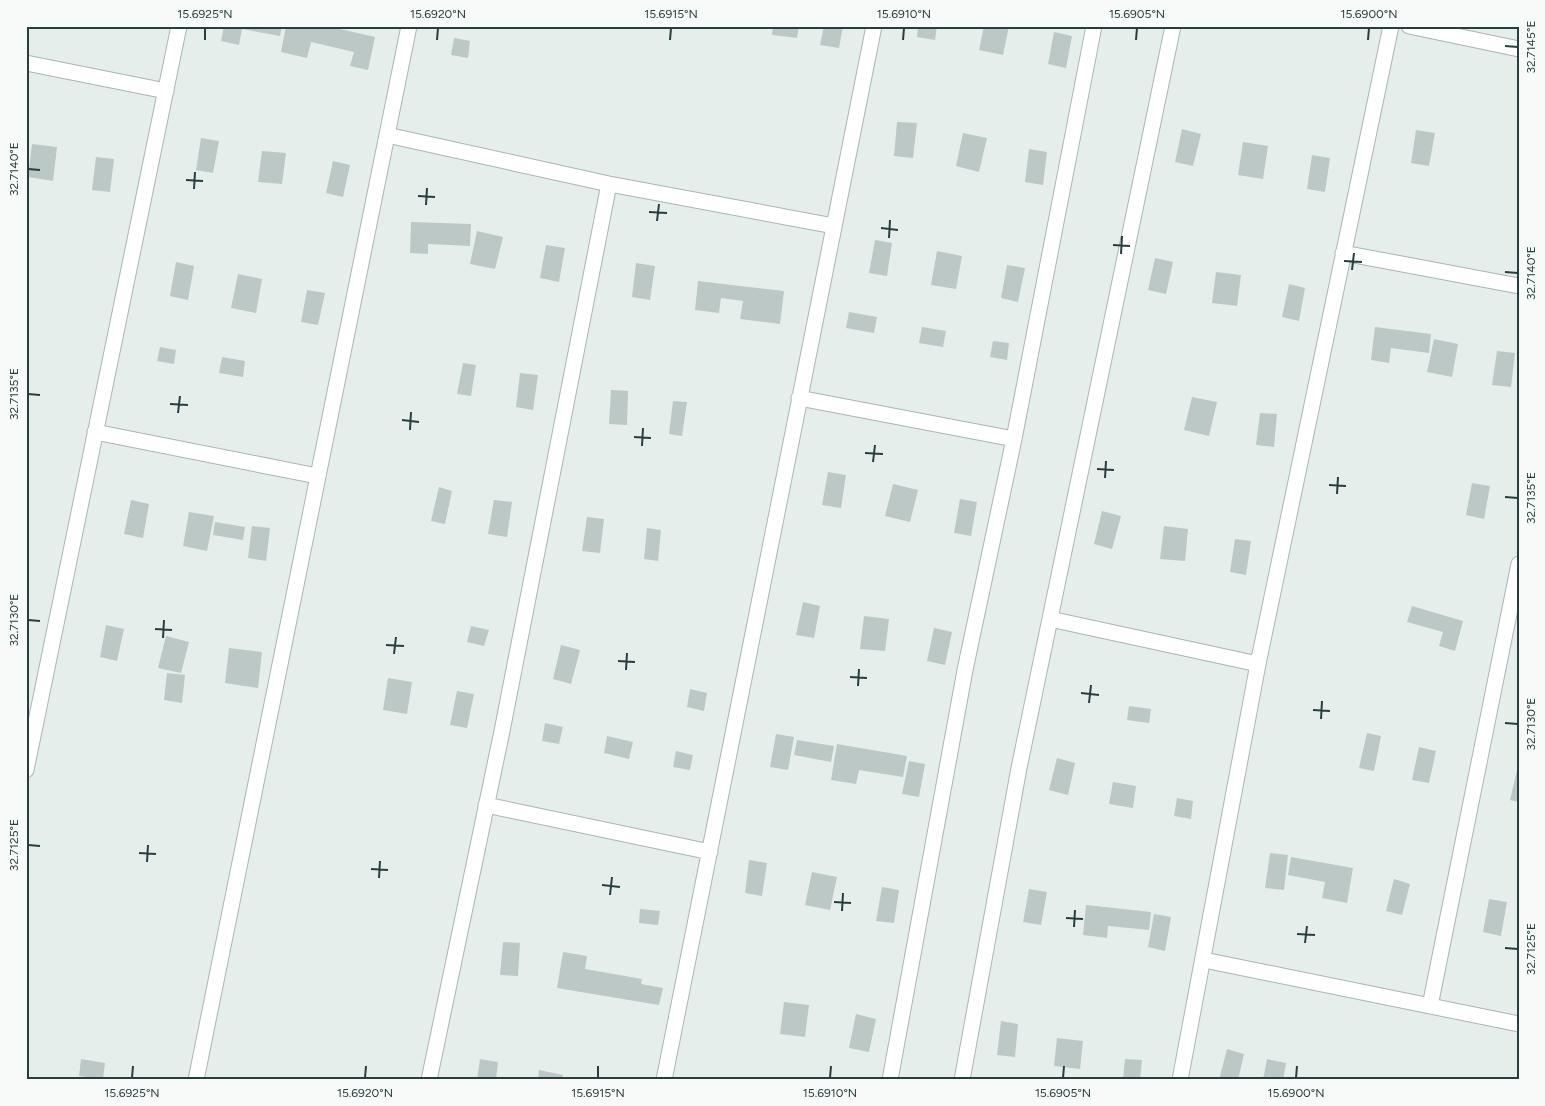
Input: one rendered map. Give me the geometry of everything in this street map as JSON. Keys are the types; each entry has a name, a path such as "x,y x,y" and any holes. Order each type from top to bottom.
{"street":[{"path":"26,770 31,717 95,432 179,26"},
{"path":"196,1080 409,26"},
{"path":"664,1080 874,26"},
{"path":"890,1080 965,670 1014,439 1094,26"},
{"path":"962,1080 1017,778 1173,26"},
{"path":"1180,1080 1258,664 1391,26"},
{"path":"1408,26 1519,50"},
{"path":"26,63 166,91"},
{"path":"387,135 609,184 834,226"},
{"path":"429,1080 486,805 609,184"},
{"path":"1343,253 1519,286"},
{"path":"799,398 1014,439"},
{"path":"95,432 318,476"},
{"path":"1430,1006 1519,564"},
{"path":"1050,619 1258,664"},
{"path":"486,805 710,852"},
{"path":"1204,960 1519,1024"}],"building":[{"path":"224,26 282,26 280,36 242,29 239,45 221,41"},
{"path":"286,26 327,26 375,37 368,70 350,66 354,52 311,42 307,58 281,52"},
{"path":"773,26 799,26 797,38 772,35"},
{"path":"824,26 843,26 839,48 820,45"},
{"path":"918,26 937,26 935,40 917,37"},
{"path":"984,26 1009,26 1003,55 979,50"},
{"path":"1054,32 1072,36 1066,68 1048,64"},
{"path":"454,38 470,41 468,58 451,55"},
{"path":"897,122 917,123 913,158 894,156"},
{"path":"1182,129 1201,134 1193,166 1175,162"},
{"path":"1416,130 1435,133 1429,166 1411,163"},
{"path":"963,133 987,138 979,172 956,166"},
{"path":"201,138 219,141 213,173 196,170"},
{"path":"1243,142 1268,146 1263,179 1238,175"},
{"path":"32,144 57,147 53,181 28,177"},
{"path":"1029,149 1047,152 1043,185 1025,182"},
{"path":"262,151 286,153 282,184 258,182"},
{"path":"1312,155 1330,158 1325,192 1307,189"},
{"path":"96,157 114,159 110,192 92,190"},
{"path":"333,161 350,165 343,197 326,193"},
{"path":"411,222 471,224 470,246 428,244 428,254 410,253"},
{"path":"477,231 503,237 495,269 470,264"},
{"path":"875,240 892,243 887,276 869,273"},
{"path":"546,245 565,248 559,282 540,278"},
{"path":"937,251 962,256 956,289 931,285"},
{"path":"1155,258 1173,262 1166,294 1148,290"},
{"path":"176,262 194,266 188,300 170,296"},
{"path":"636,263 655,266 650,300 632,297"},
{"path":"1007,265 1025,268 1018,302 1001,298"},
{"path":"1216,272 1241,275 1237,306 1212,303"},
{"path":"238,274 262,279 256,313 231,308"},
{"path":"698,281 784,291 780,324 740,319 743,301 721,298 719,313 695,310"},
{"path":"1289,284 1305,288 1299,321 1282,317"},
{"path":"307,290 325,293 318,325 301,322"},
{"path":"849,312 877,317 874,333 846,328"},
{"path":"922,327 946,331 943,347 919,343"},
{"path":"1375,327 1431,334 1429,353 1391,348 1389,363 1371,360"},
{"path":"1434,339 1458,344 1452,377 1427,372"},
{"path":"993,341 1009,343 1007,360 990,357"},
{"path":"160,347 176,350 174,364 157,361"},
{"path":"1497,351 1515,353 1511,387 1492,385"},
{"path":"222,357 245,361 243,377 219,373"},
{"path":"463,363 476,365 471,396 457,394"},
{"path":"520,373 538,375 533,410 516,407"},
{"path":"611,390 628,391 627,425 609,424"},
{"path":"1192,397 1217,402 1209,436 1184,430"},
{"path":"673,401 687,402 682,436 669,434"},
{"path":"1260,413 1277,414 1274,447 1256,445"},
{"path":"828,472 846,475 841,508 822,505"},
{"path":"1472,483 1490,486 1484,519 1466,515"},
{"path":"893,484 918,490 910,522 885,516"},
{"path":"439,487 452,491 445,524 431,521"},
{"path":"960,499 977,502 971,536 954,533"},
{"path":"131,500 149,504 143,538 124,534"},
{"path":"494,500 512,502 507,537 488,534"},
{"path":"1102,511 1121,516 1112,549 1094,544"},
{"path":"189,512 214,516 207,551 183,546"},
{"path":"587,517 604,519 600,553 582,551"},
{"path":"215,522 245,527 243,540 213,535"},
{"path":"252,526 270,528 266,561 248,558"},
{"path":"1164,526 1188,529 1185,561 1160,559"},
{"path":"647,528 661,530 658,561 644,559"},
{"path":"1235,539 1251,541 1246,575 1230,572"},
{"path":"803,602 820,606 814,638 796,635"},
{"path":"1412,606 1463,621 1455,651 1439,646 1443,632 1407,622"},
{"path":"864,616 889,619 885,651 860,649"},
{"path":"106,625 124,629 117,661 100,657"},
{"path":"471,626 489,630 484,646 467,642"},
{"path":"934,628 952,632 945,665 927,661"},
{"path":"166,636 189,642 181,673 158,668"},
{"path":"561,645 580,650 571,684 553,679"},
{"path":"229,648 262,652 258,688 225,683"},
{"path":"167,673 185,675 182,703 164,700"},
{"path":"388,678 412,682 407,714 383,710"},
{"path":"690,689 707,693 704,711 687,707"},
{"path":"457,691 474,694 467,728 450,725"},
{"path":"1129,706 1151,709 1149,723 1127,720"},
{"path":"545,723 563,727 559,744 542,741"},
{"path":"1367,733 1381,736 1374,771 1359,768"},
{"path":"776,734 794,737 788,770 770,767"},
{"path":"607,736 633,742 629,759 604,753"},
{"path":"797,740 834,746 831,762 794,755"},
{"path":"837,744 907,756 903,777 859,770 856,784 831,780"},
{"path":"1419,747 1436,751 1429,783 1412,780"},
{"path":"676,751 693,755 690,770 673,767"},
{"path":"1057,758 1075,763 1068,795 1049,790"},
{"path":"909,761 925,764 919,797 902,794"},
{"path":"1519,766 1519,802 1510,800"},
{"path":"1113,782 1136,786 1133,808 1109,804"},
{"path":"1177,798 1193,801 1191,819 1174,816"},
{"path":"1270,853 1288,855 1284,890 1265,888"},
{"path":"1291,857 1353,868 1347,903 1322,898 1325,882 1288,875"},
{"path":"749,860 767,863 762,896 745,893"},
{"path":"812,872 837,877 830,910 805,905"},
{"path":"1394,879 1410,884 1402,915 1386,911"},
{"path":"882,887 899,890 894,923 876,921"},
{"path":"1029,889 1047,892 1041,925 1023,922"},
{"path":"1489,899 1507,902 1501,936 1483,932"},
{"path":"1086,905 1151,912 1149,930 1108,926 1107,938 1083,935"},
{"path":"640,909 660,911 658,925 639,923"},
{"path":"1154,914 1171,917 1165,951 1148,947"},
{"path":"503,942 520,943 518,976 500,975"},
{"path":"563,952 587,956 585,969 642,979 641,984 663,988 659,1005 557,988"},
{"path":"784,1002 809,1005 805,1037 780,1034"},
{"path":"856,1014 876,1019 869,1052 849,1048"},
{"path":"1001,1021 1018,1024 1015,1057 997,1055"},
{"path":"1057,1038 1083,1041 1080,1069 1054,1066"},
{"path":"1227,1049 1244,1054 1238,1080 1219,1080"},
{"path":"81,1059 105,1063 103,1079 79,1076"},
{"path":"480,1059 498,1062 496,1080 477,1080"},
{"path":"1125,1059 1142,1060 1140,1080 1123,1080"},
{"path":"1267,1059 1286,1063 1283,1080 1263,1080"},
{"path":"539,1070 563,1075 562,1080 538,1080"}]}
